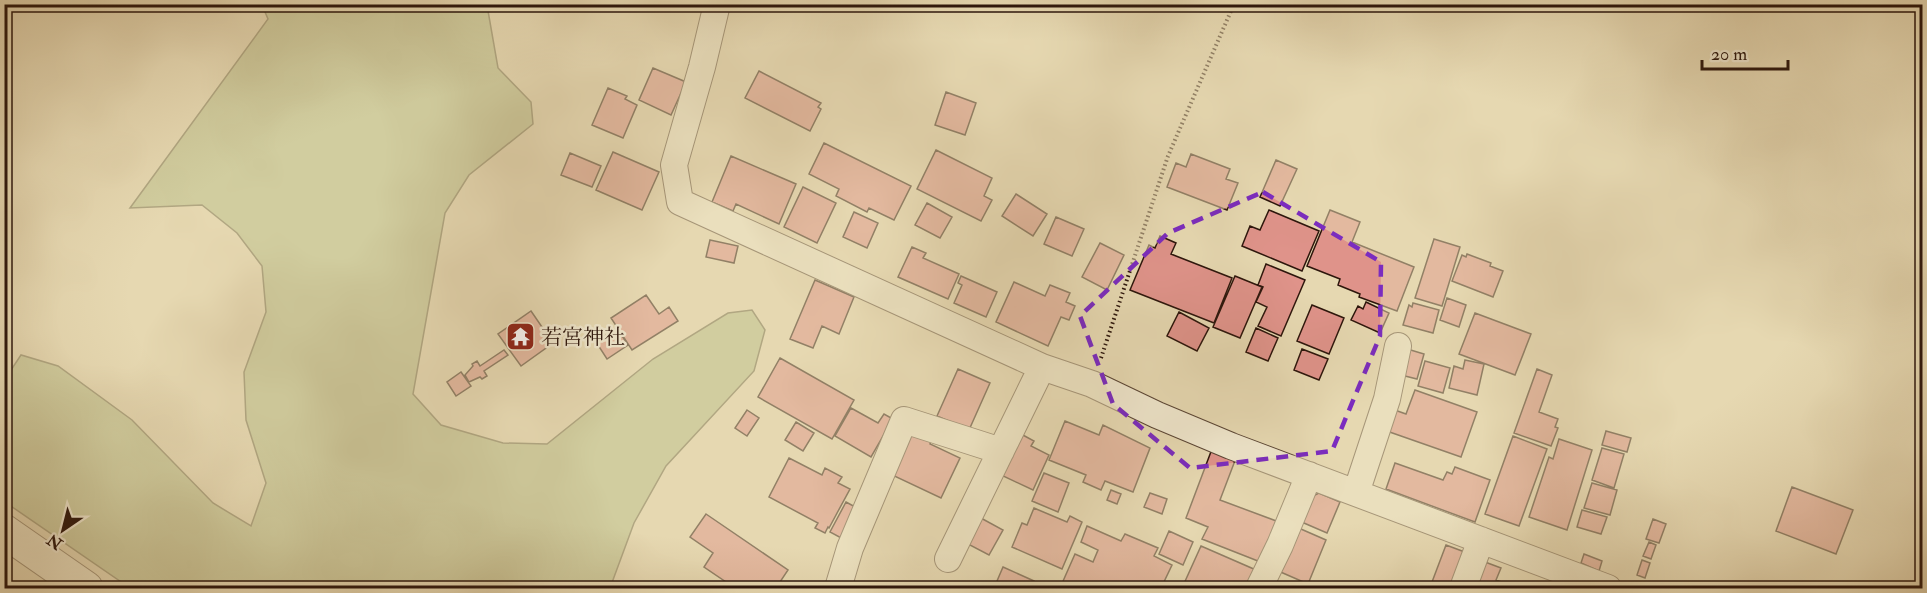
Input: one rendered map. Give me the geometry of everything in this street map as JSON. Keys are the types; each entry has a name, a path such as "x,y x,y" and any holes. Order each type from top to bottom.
{"street":[{"path":"717,4 674,165 680,202 1042,367 1092,384 1168,420 1309,476 1608,588"},
{"path":"1356,493 1387,399 1398,346"},
{"path":"948,559 1042,367"},
{"path":"838,588 850,548 904,420 1001,451"},
{"path":"1259,588 1309,476"},
{"path":"4,531 86,588"},
{"path":"1463,588 1480,540"}],"path":[{"path":"1092,384 1122,301 1168,156 1234,4"}],"highlighted area":[{"path":"1263,192 1381,262 1380,336 1332,451 1190,468 1113,404 1080,316 1168,233"}],"green space":[{"path":"262,5 487,5 498,68 531,102 533,124 469,175 445,213 413,394 441,425 503,443 547,444 653,359 728,313 752,310 765,330 754,371 666,466 634,523 610,588 130,588 5,502 5,379 21,355 58,366 132,420 213,503 251,526 266,483 246,420 244,372 266,312 262,266 237,233 202,205 130,208 268,19"}],"building":[{"path":"653,68 686,82 671,115 639,100"},
{"path":"759,71 821,103 818,107 821,109 810,131 745,98"},
{"path":"608,88 627,96 625,99 637,105 623,138 592,125"},
{"path":"946,92 976,103 965,135 935,125"},
{"path":"824,143 911,186 894,220 869,208 867,212 836,196 839,189 809,174"},
{"path":"936,150 992,178 984,196 992,200 981,221 917,189"},
{"path":"613,152 659,172 642,210 596,190"},
{"path":"570,153 601,166 592,187 561,175"},
{"path":"1191,154 1230,169 1226,179 1238,183 1227,210 1167,187 1176,163 1186,167"},
{"path":"731,156 796,184 779,224 736,204 733,211 712,202"},
{"path":"1276,160 1297,169 1280,206 1260,197"},
{"path":"803,187 836,203 817,243 784,227"},
{"path":"1016,194 1047,214 1033,236 1002,216"},
{"path":"927,203 952,217 940,238 915,225"},
{"path":"1269,210 1319,231 1302,271 1242,246 1250,226 1260,230"},
{"path":"1330,210 1360,222 1352,242 1414,267 1397,311 1359,297 1360,294 1338,285 1340,279 1307,266"},
{"path":"854,212 878,223 867,248 843,237"},
{"path":"1056,217 1084,229 1072,256 1044,244"},
{"path":"1160,236 1176,243 1171,254 1232,278 1214,323 1130,290 1149,245 1155,248"},
{"path":"1434,239 1460,247 1442,306 1415,298"},
{"path":"710,240 738,246 734,263 706,257"},
{"path":"1100,243 1124,255 1107,290 1082,277"},
{"path":"912,247 926,253 923,258 959,274 948,299 898,277"},
{"path":"1467,254 1491,263 1490,266 1503,271 1493,297 1452,281 1462,255 1466,257"},
{"path":"1266,264 1305,280 1281,336 1258,326 1267,307 1256,302 1263,287 1258,285"},
{"path":"961,276 997,292 986,317 954,303 962,285 958,283"},
{"path":"1235,276 1262,287 1240,338 1213,327"},
{"path":"815,280 854,297 839,334 822,326 813,348 790,339"},
{"path":"1014,282 1045,296 1050,285 1070,293 1066,302 1075,306 1069,320 1061,317 1048,346 996,322"},
{"path":"646,295 659,314 669,307 678,321 632,350 611,318"},
{"path":"1447,298 1466,305 1459,327 1440,320"},
{"path":"1366,302 1389,313 1380,333 1351,320 1358,306 1363,309"},
{"path":"1413,303 1439,310 1433,333 1403,325 1409,305 1412,307"},
{"path":"1312,305 1344,318 1329,354 1297,341"},
{"path":"531,311 553,343 521,366 498,334"},
{"path":"1179,312 1209,328 1197,351 1167,336"},
{"path":"1475,313 1531,334 1515,375 1459,354"},
{"path":"617,328 628,345 607,359 596,342"},
{"path":"1256,328 1278,338 1268,361 1246,352"},
{"path":"1404,348 1424,354 1417,379 1397,374"},
{"path":"1302,349 1328,359 1319,380 1294,370"},
{"path":"504,350 508,355 484,371 487,376 469,382 465,375 473,366 472,364 477,361 480,366"},
{"path":"780,358 854,400 832,439 758,397"},
{"path":"1465,360 1484,364 1477,395 1449,388 1454,366 1463,369"},
{"path":"1425,361 1450,368 1443,393 1418,386"},
{"path":"958,369 990,383 969,430 937,416"},
{"path":"1537,369 1552,375 1539,412 1558,419 1555,427 1558,428 1551,446 1514,433"},
{"path":"461,372 471,386 456,396 447,382"},
{"path":"1415,390 1477,412 1461,457 1381,429 1389,408 1406,414"},
{"path":"851,408 878,423 884,414 893,419 871,457 835,436"},
{"path":"747,410 759,418 747,436 735,428"},
{"path":"1065,421 1099,435 1103,425 1150,448 1133,492 1105,481 1101,490 1083,482 1086,475 1049,460"},
{"path":"796,422 814,433 803,451 785,440"},
{"path":"912,427 933,437 930,444 960,458 941,498 890,474"},
{"path":"1606,431 1631,438 1627,452 1602,445"},
{"path":"1021,434 1034,441 1031,446 1049,455 1033,490 1001,475"},
{"path":"1513,436 1547,449 1519,526 1485,514"},
{"path":"1559,439 1592,450 1567,530 1529,517 1549,457 1553,459"},
{"path":"1602,448 1624,454 1614,488 1592,480"},
{"path":"1212,449 1236,458 1220,500 1279,522 1263,563 1202,539 1208,527 1186,518"},
{"path":"789,458 822,475 825,468 842,477 838,483 850,489 825,533 815,528 818,523 769,497"},
{"path":"1395,463 1443,480 1447,472 1452,474 1455,467 1490,480 1475,522 1386,489"},
{"path":"1044,473 1069,483 1058,512 1032,501"},
{"path":"1592,483 1617,490 1610,515 1584,508"},
{"path":"1792,487 1853,510 1836,554 1776,531"},
{"path":"1111,490 1121,494 1117,504 1107,500"},
{"path":"1150,493 1167,499 1162,514 1144,507"},
{"path":"1319,493 1340,502 1327,533 1297,520 1307,499"},
{"path":"846,502 859,509 843,539 830,532"},
{"path":"1034,508 1067,522 1070,516 1082,522 1062,569 1012,547 1022,523 1027,525"},
{"path":"1582,510 1607,517 1601,534 1577,527"},
{"path":"706,514 788,570 776,588 735,588 704,567 713,553 690,537"},
{"path":"979,517 1003,530 989,555 966,543"},
{"path":"1653,519 1666,524 1659,543 1646,539"},
{"path":"1087,526 1121,541 1125,534 1158,548 1154,556 1172,565 1161,588 1060,588 1075,554 1093,562 1098,550 1081,542"},
{"path":"1294,526 1326,540 1308,584 1276,570"},
{"path":"1169,531 1193,542 1183,565 1159,554"},
{"path":"1649,542 1656,545 1651,559 1643,556"},
{"path":"1446,545 1470,554 1452,588 1432,582"},
{"path":"1201,546 1256,570 1248,588 1182,588"},
{"path":"1584,554 1602,561 1599,571 1581,563"},
{"path":"1477,559 1501,568 1496,580 1518,588 1466,588"},
{"path":"1642,560 1650,563 1645,578 1637,575"},
{"path":"1003,567 1034,581 1031,588 994,588"}],"place":[{"name":"若宮神社","path":"520,337"}]}
